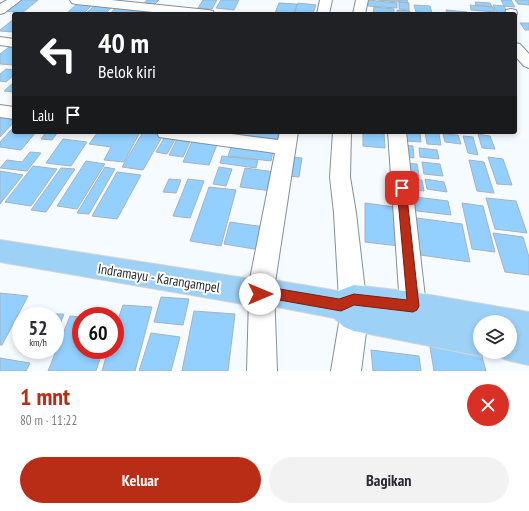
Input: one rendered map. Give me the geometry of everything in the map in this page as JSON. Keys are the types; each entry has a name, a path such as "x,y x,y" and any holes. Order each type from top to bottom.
{"main road":[{"name":"Indramayu - Karangampel","path":"0,251 344,306 473,339"},
{"name":"Indramayu - Karangampel","path":"344,306 413,306 473,316"},
{"path":"517,324 529,326"},
{"path":"517,347 529,350"}],"street":[{"path":"0,10 15,0"},
{"path":"76,0 189,12"},
{"path":"323,12 326,0"},
{"path":"359,12 362,0"},
{"path":"0,41 12,42"},
{"path":"517,47 529,63"},
{"path":"0,111 12,113"},
{"path":"196,134 288,140 263,293 262,371"},
{"path":"342,134 340,178 346,371"},
{"path":"397,134 413,306"}],"building":[{"path":"20,0 38,0 23,12 5,11"},
{"path":"147,0 159,0 154,5 143,4"},
{"path":"203,0 217,0 212,9 198,8"},
{"path":"221,0 239,0 234,10 216,8"},
{"path":"368,0 397,3 397,8 368,6"},
{"path":"378,0 407,0 408,3"},
{"path":"501,0 511,0 515,7 504,6"},
{"path":"515,0 529,0 529,5 518,4"},
{"path":"79,2 94,3 85,12 68,12"},
{"path":"399,2 409,3 409,10 399,9"},
{"path":"475,2 490,3 492,7 476,5"},
{"path":"279,3 297,4 295,12 275,12"},
{"path":"298,3 316,5 314,12 295,12"},
{"path":"96,4 113,6 107,12 87,12"},
{"path":"414,5 430,6 432,12 416,12"},
{"path":"470,5 493,7 495,12 471,10"},
{"path":"493,5 504,6 507,12 496,12"},
{"path":"116,7 148,10 146,12 112,12"},
{"path":"374,7 394,9 394,12 373,12"},
{"path":"397,10 410,11 410,12 397,12"},
{"path":"446,10 467,12 446,12"},
{"path":"12,21 12,32 0,30"},
{"path":"520,23 529,23 529,30 525,30"},
{"path":"12,45 12,65 0,64 0,54"},
{"path":"6,69 12,70 12,77 6,82 0,81 0,74"},
{"path":"12,84 12,92 4,91"},
{"path":"4,113 12,114 12,124 0,137 0,117"},
{"path":"12,129 12,134 34,134 21,150 0,147 0,142"},
{"path":"45,134 56,134 52,140 41,139"},
{"path":"96,134 139,134 124,162 104,160 111,147 89,144"},
{"path":"142,134 163,135 143,170 122,167"},
{"path":"240,134 278,134 277,139"},
{"path":"363,134 384,134 385,148 363,146"},
{"path":"404,134 420,134 421,142 405,141"},
{"path":"425,134 439,134 441,145 427,144"},
{"path":"443,134 458,135 461,144 445,142"},
{"path":"478,134 490,136 495,149 482,148"},
{"path":"166,135 177,136 167,154 156,152"},
{"path":"179,135 192,137 183,157 169,155"},
{"path":"463,136 473,137 478,155 468,153"},
{"path":"63,139 87,142 71,166 46,163"},
{"path":"193,139 218,142 209,165 183,162"},
{"path":"233,142 274,147 271,161 228,156"},
{"path":"401,145 413,146 414,158 402,156"},
{"path":"419,148 437,150 439,159 420,157"},
{"path":"30,152 41,153 27,171 0,168 7,160 22,162"},
{"path":"222,156 258,160 256,168 220,163"},
{"path":"291,157 302,158 299,177 287,176"},
{"path":"488,157 503,159 512,185 497,184"},
{"path":"469,160 484,162 494,193 477,191"},
{"path":"86,161 105,164 77,209 57,206"},
{"path":"422,162 440,164 443,176 424,174"},
{"path":"402,163 417,164 419,176 404,174"},
{"path":"33,166 57,169 31,206 5,202"},
{"path":"105,167 115,169 89,214 77,213"},
{"path":"219,167 232,169 226,186 213,184"},
{"path":"61,168 75,169 46,212 31,210"},
{"path":"245,168 275,172 272,191 240,187"},
{"path":"0,171 23,175 0,204"},
{"path":"117,172 141,175 117,219 92,216"},
{"path":"404,178 422,180 424,191 406,189"},
{"path":"169,179 181,180 176,193 163,192"},
{"path":"188,179 204,181 190,218 173,216"},
{"path":"425,179 444,182 447,192 427,189"},
{"path":"209,187 236,190 221,246 190,241"},
{"path":"408,196 448,201 451,215 409,210"},
{"path":"486,198 516,201 527,233 495,229"},
{"path":"365,203 395,207 399,246 365,242"},
{"path":"462,203 483,206 495,252 472,249"},
{"path":"409,217 462,224 470,262 413,254"},
{"path":"230,222 264,227 260,250 224,244"},
{"path":"493,233 523,237 529,257 529,275 505,272"},
{"path":"0,293 28,296 22,307 12,307 12,326 2,345 0,345"},
{"path":"161,297 189,299 183,325 154,322"},
{"path":"123,305 152,307 135,371 102,371 105,359 124,359 124,307 122,307"},
{"path":"194,311 235,314 228,371 182,371"},
{"path":"70,316 72,316 72,359 100,359 96,371 48,371 53,359 64,359 64,331"},
{"path":"151,333 180,337 171,371 139,371"},
{"path":"430,347 473,352 473,359 483,359 486,371 434,371"},
{"path":"371,350 419,356 421,371 373,371"},
{"path":"0,358 30,363 26,371 0,371"}],"route":[{"path":"260,294 262,292 268,292 341,305 346,301 354,299 413,306 402,188"}]}
